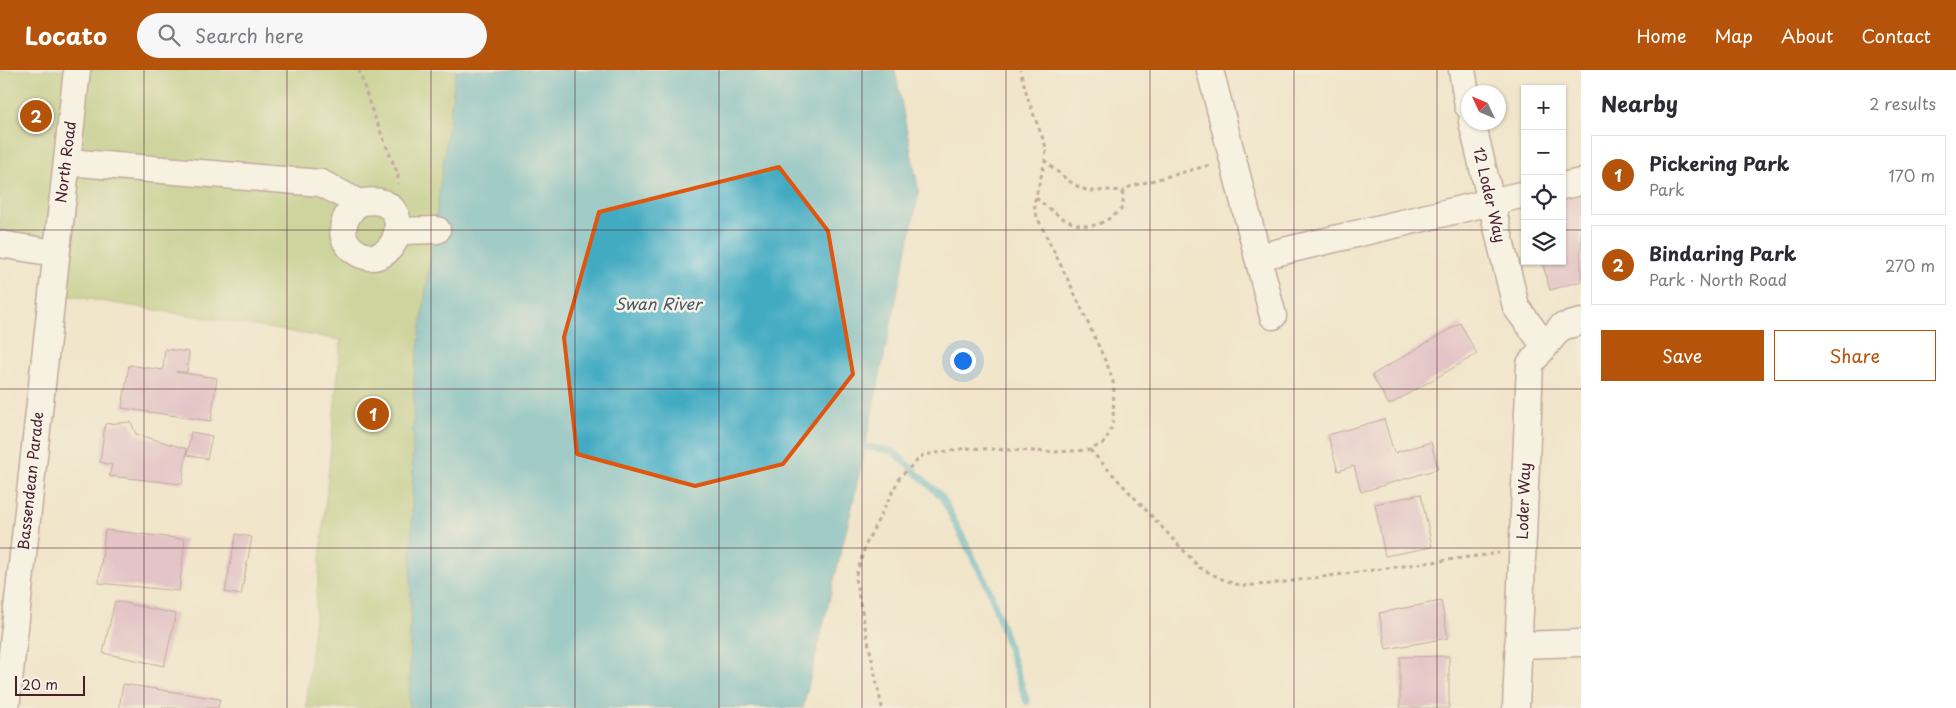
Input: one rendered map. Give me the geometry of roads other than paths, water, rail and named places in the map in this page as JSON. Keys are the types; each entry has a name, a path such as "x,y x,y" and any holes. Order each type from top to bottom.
{"street":[{"name":"North Road","path":"55,253 76,70"},
{"path":"1210,70 1273,316"},
{"path":"1462,70 1464,85"},
{"name":"12 Loder Way","path":"1474,130 1516,307 1545,346"},
{"path":"66,162 321,183 358,203"},
{"path":"1566,185 1581,182"},
{"path":"1258,257 1521,195"},
{"path":"370,200 382,202 392,209 398,226 395,242 388,250 379,255 369,256 359,254 350,247 345,239 343,228 345,218 350,209 358,203 370,200"},
{"path":"398,226 437,230"},
{"path":"0,244 55,253"},
{"name":"Bassendean Parade","path":"6,708 55,253"},
{"name":"Loder Way","path":"1516,708 1530,364 1561,327 1581,322"},
{"path":"1518,645 1581,643"}],"water":[{"name":"Swan River","path":"456,70 895,70 919,192 853,503 803,708 409,708 414,378"}],"waterway":[{"path":"865,447 893,451 942,497 990,591 1027,702"}],"place":[{"name":"Bindaring Park","path":"36,116"},
{"name":"Pickering Park","path":"373,414"}]}
